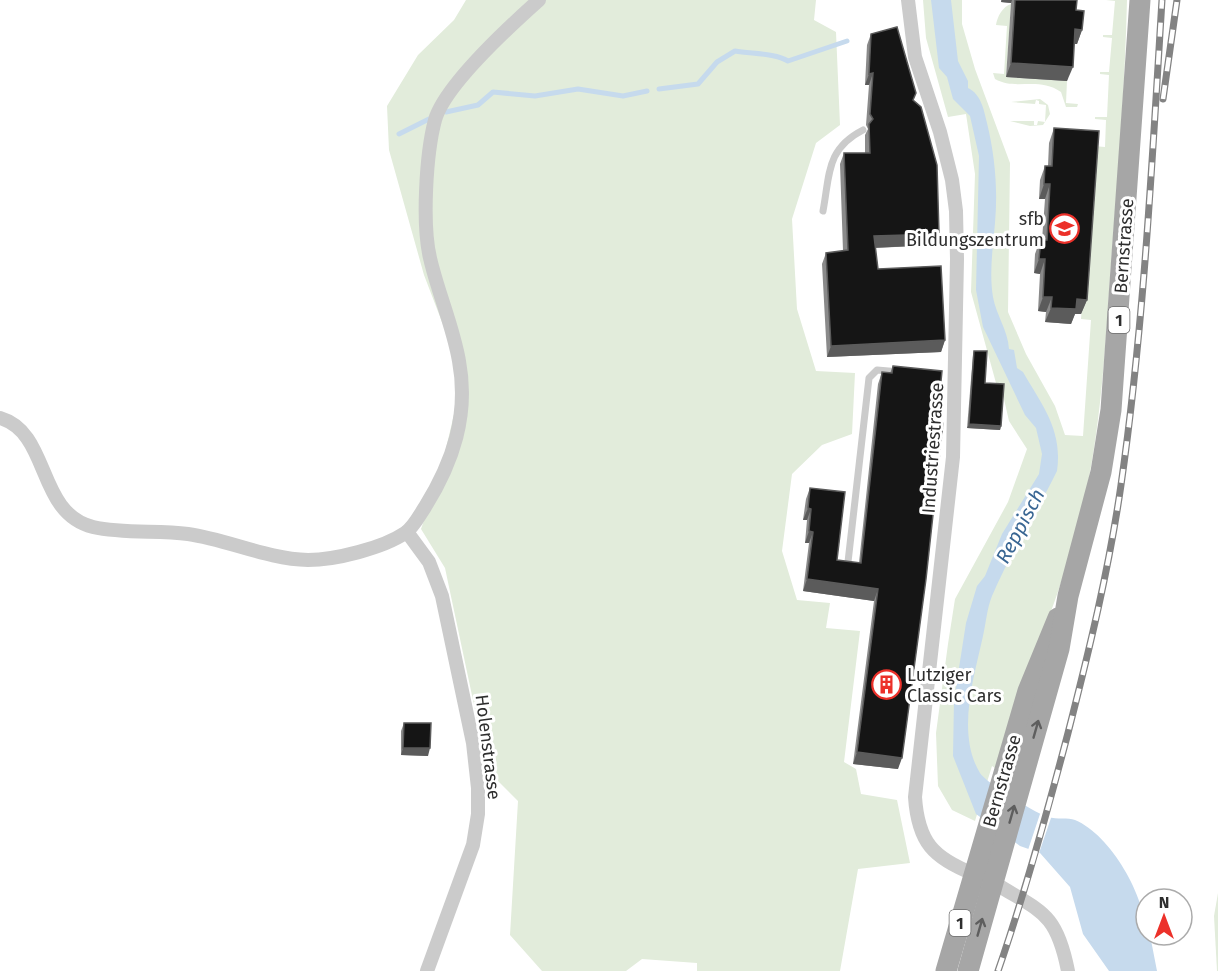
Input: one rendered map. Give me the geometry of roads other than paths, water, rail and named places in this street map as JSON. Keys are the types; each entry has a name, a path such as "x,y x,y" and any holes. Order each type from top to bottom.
{"main road":[{"name":"Bernstrasse","path":"946,971 983,878 1012,781 1059,649 1068,596 1093,506 1111,410 1140,0"},
{"name":"Bernstrasse","path":"968,971 983,878"}],"street":[{"path":"0,418 15,424 24,433 46,482 64,509 75,519 93,527 192,535 268,554 307,560 349,554 407,532 444,474 456,444 462,412 459,358 427,242 426,218 435,121 442,104 460,82 509,28 539,0"},
{"name":"Industriestrasse","path":"908,0 915,57 926,106 946,153 956,211 950,376 953,457 915,797 919,826 932,850 945,862 983,878 1044,913 1057,932 1068,971"},
{"name":"Holenstrasse","path":"407,532 429,562 442,596 477,778 478,814 472,844 427,971"}],"lane":[{"path":"823,211 834,153 849,138 863,130"},
{"path":"848,562 869,378 877,370 911,373"}],"water":[{"name":"Reppisch","path":"931,0 951,0 958,61 968,81 968,88 979,98 985,113 992,148 996,185 991,269 993,297 1009,349 1014,350 1017,368 1023,372 1044,407 1054,430 1058,456 1057,471 1007,564 989,605 969,705 969,741 973,758 984,777 1012,797 1048,817 1075,820 1101,839 1124,869 1134,888 1134,947 1152,947 1157,971 1109,971 1083,934 1070,887 1040,853 1020,846 976,814 953,756 954,700 966,623 977,586 985,576 1002,534 1039,474 1042,454 1036,428 1025,415 983,327 976,290 979,156 970,116 953,99 947,77 939,68"}],"waterway":[{"path":"659,89 698,84 717,62 735,51 770,55 788,61 847,41"},
{"path":"446,112 478,105 493,92 535,96 578,89 623,96 647,91"},
{"path":"399,134 429,119"}],"railway":[{"path":"998,971 1035,853 1068,733 1111,548 1136,364 1151,182 1162,0"},
{"path":"1163,99 1177,0"}],"place":[{"name":"sfb Bildungszentrum","path":"1065,229"},
{"name":"Lutziger Classic Cars","path":"886,685"}]}
